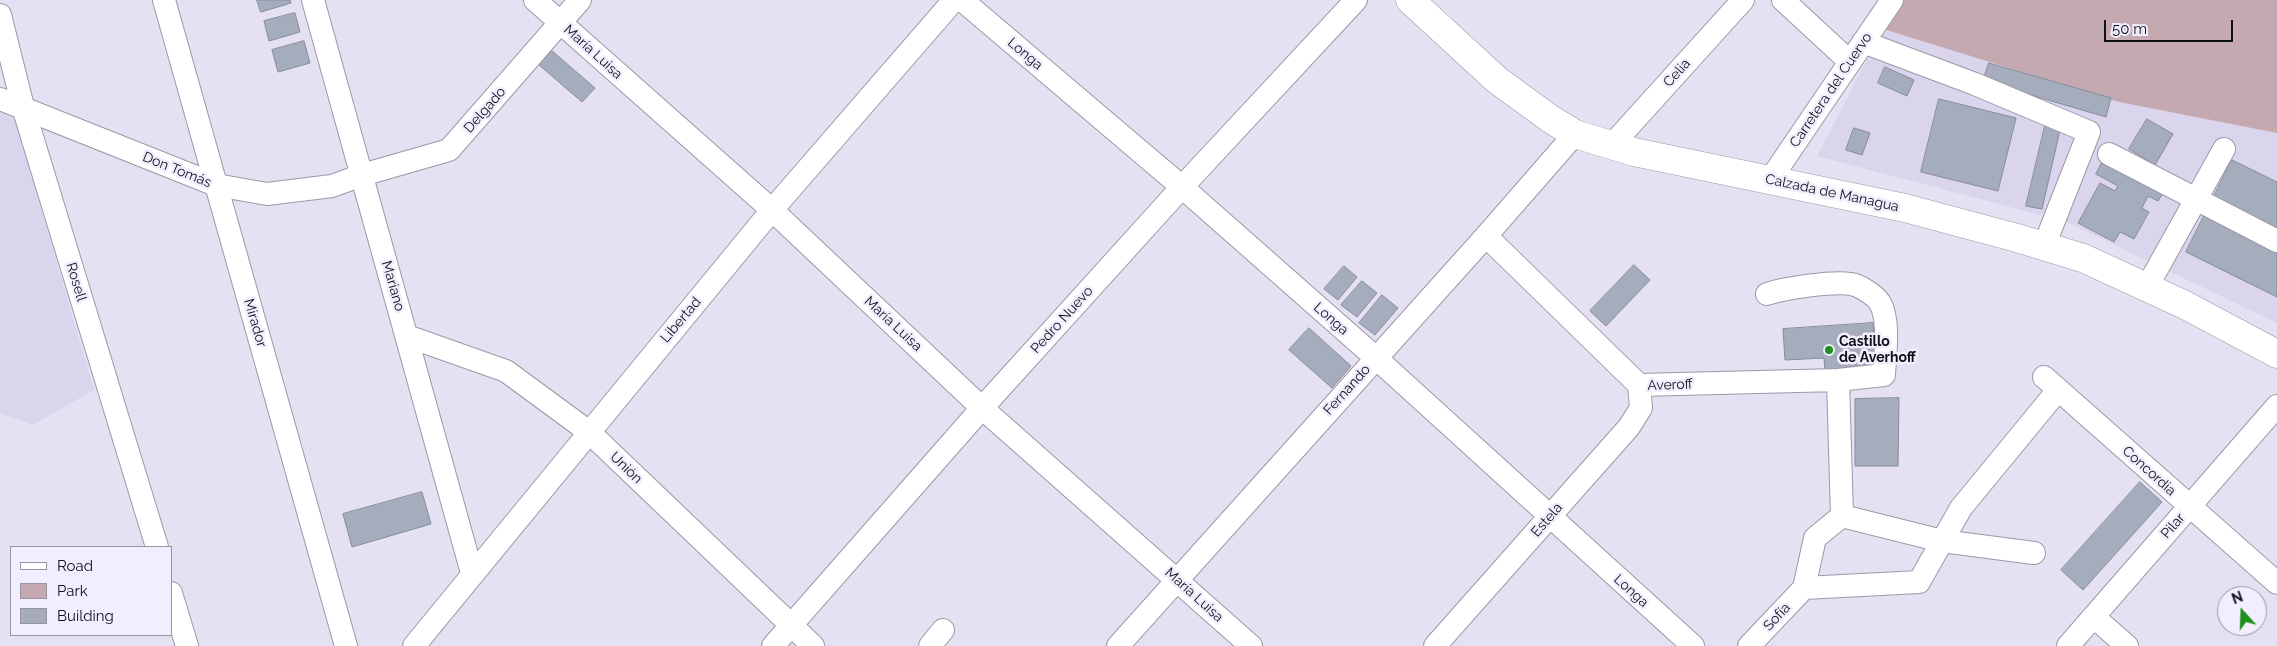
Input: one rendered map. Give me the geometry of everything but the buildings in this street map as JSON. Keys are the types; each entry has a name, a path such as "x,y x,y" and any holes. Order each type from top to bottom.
{"main road":[{"name":"Calzada de Managua","path":"1410,0 1497,80 1552,120 1575,134 1611,146 1905,208 2083,258 2185,305 2277,354"}],"street":[{"name":"Mirador","path":"164,0 346,646"},
{"name":"Mariano","path":"313,0 408,336 472,573"},
{"name":"María Luisa","path":"535,0 772,210 982,408 1251,646"},
{"name":"Delgado","path":"362,174 450,150 580,0"},
{"name":"Libertad","path":"414,646 772,210 954,0"},
{"name":"Longa","path":"962,0 1182,187 1376,358 1693,646"},
{"name":"Pedro Nuevo","path":"774,646 982,408 1182,187 1356,0"},
{"name":"Celia","path":"1611,146 1743,0"},
{"path":"1783,0 1850,61"},
{"name":"Carretera del Cuervo","path":"1770,180 1892,0"},
{"name":"Rosell","path":"0,15 23,107 157,546"},
{"path":"1862,42 1974,84 2089,132 2044,246"},
{"name":"Don Tomás","path":"0,99 216,185 267,194 332,186 362,174"},
{"name":"Fernando","path":"1118,646 1486,236 1575,134"},
{"path":"2146,287 2224,149"},
{"path":"2109,154 2277,241"},
{"name":"Averoff","path":"1486,236 1639,385 1838,380 1884,375 1886,327 1880,303 1871,294 1852,284 1784,288 1767,294"},
{"name":"Unión","path":"408,336 506,371 589,432 813,646"},
{"path":"1838,380 1842,516"},
{"name":"Concordia","path":"1942,541 1961,508 2051,384 2277,583"},
{"name":"Estela","path":"1435,646 1629,426 1641,408 1639,385"},
{"name":"Pilar","path":"2068,646 2277,406"},
{"path":"1842,516 1942,541 2034,553"},
{"path":"1842,516 1815,538 1804,588 1919,582 1942,541"},
{"name":"Sofía","path":"1749,646 1804,588"},
{"path":"172,596 187,646"},
{"path":"2094,617 2128,646"}],"shaded area":[{"path":"1883,29 2119,102 2277,133 2277,323 2067,222 1817,156"},
{"path":"0,113 15,119 94,390 33,425 0,413"}],"green space":[{"path":"1900,0 2277,0 2277,133 2119,102 1883,29"}],"place":[{"name":"Castillo de Averhoff","path":"1829,350"}]}
